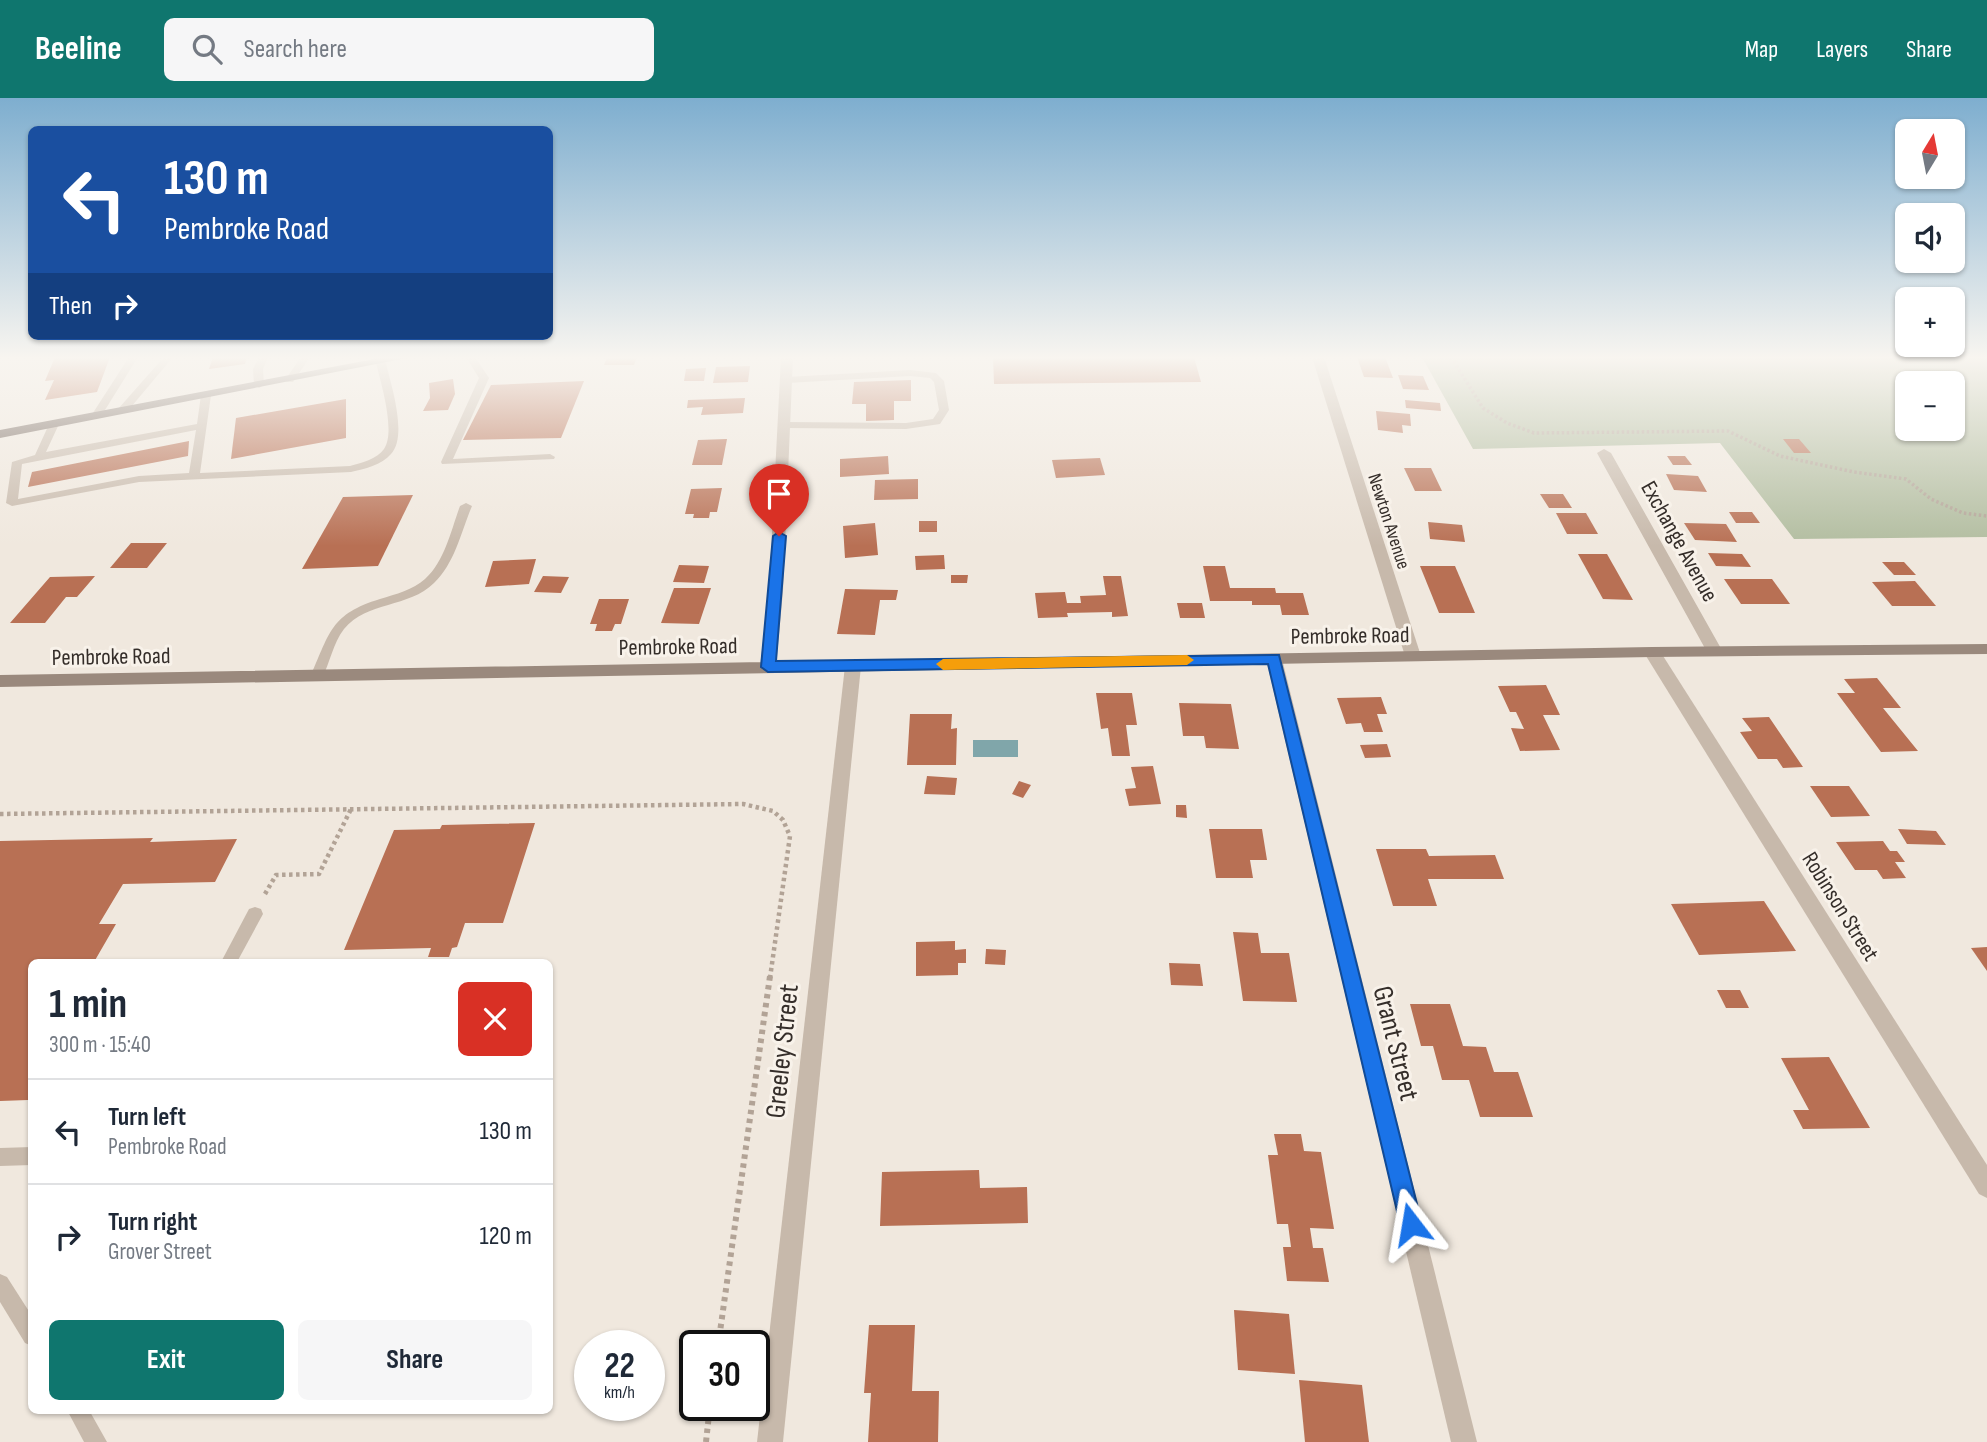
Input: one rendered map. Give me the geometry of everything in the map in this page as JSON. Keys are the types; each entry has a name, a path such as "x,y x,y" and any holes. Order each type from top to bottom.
{"main road":[{"path":"0,434 76,420"}],"street":[{"path":"768,667 776,591 786,420"},
{"name":"Newton Avenue","path":"1338,420 1413,656"},
{"name":"Exchange Avenue","path":"1604,453 1715,652"},
{"name":"Pembroke Road","path":"0,681 1652,652 1987,649"},
{"name":"Robinson Street","path":"1652,652 1987,1186"},
{"name":"Grant Street","path":"1274,659 1464,1442"},
{"name":"Greeley Street","path":"770,1442 853,666"}],"lane":[{"path":"194,475 202,420"},
{"path":"201,426 17,462 12,503 139,479 351,468 372,462 389,451 394,437 391,420"},
{"path":"465,420 446,462 550,457"},
{"path":"786,425 906,426 938,420"},
{"path":"39,457 54,424"},
{"path":"317,675 339,627 352,614 428,583 442,564 466,506"},
{"path":"231,959 255,914"},
{"path":"0,1157 28,1156"},
{"path":"0,1284 28,1330"},
{"path":"79,1414 96,1442"}],"path":[{"path":"1502,420 1534,433 1728,431 1780,456 1854,472 1906,479 1931,499 1963,513 1987,516"},
{"path":"0,814 743,804 774,809 786,821 790,835 720,1330"},
{"path":"255,914 275,875 319,874 351,808"},
{"path":"705,1442 708,1421"}],"green space":[{"path":"1457,420 1895,420 1895,441 1965,441 1965,420 1987,420 1987,537 1794,539 1720,443 1473,449"}],"water":[{"path":"973,740 1018,740 1018,757 973,757"}],"building":[{"path":"236,420 346,420 346,438 231,459"},
{"path":"473,420 568,420 561,438 463,440"},
{"path":"1377,420 1410,420 1411,426 1402,425 1403,433 1378,430"},
{"path":"727,439 722,465 692,465 698,440"},
{"path":"1783,439 1799,439 1811,453 1794,453"},
{"path":"189,441 188,456 28,487 32,472"},
{"path":"888,456 889,474 840,477 840,459"},
{"path":"1667,456 1685,456 1692,465 1673,465"},
{"path":"1100,458 1105,475 1056,478 1052,460"},
{"path":"1404,468 1431,468 1442,491 1415,491"},
{"path":"1666,474 1698,476 1707,492 1674,490"},
{"path":"918,479 918,499 874,500 875,480"},
{"path":"722,488 717,512 710,512 709,518 693,518 694,514 685,514 691,489"},
{"path":"1540,494 1563,494 1572,508 1549,508"},
{"path":"413,495 378,566 302,569 343,497"},
{"path":"1729,512 1752,512 1760,523 1736,523"},
{"path":"1556,513 1586,513 1598,534 1567,534"},
{"path":"919,521 937,521 937,532 919,532"},
{"path":"1428,522 1462,525 1465,542 1430,539"},
{"path":"875,523 878,555 845,558 843,526"},
{"path":"1684,523 1726,524 1737,542 1695,540"},
{"path":"131,543 167,543 147,568 110,568"},
{"path":"1708,553 1742,554 1751,567 1716,566"},
{"path":"1578,554 1607,554 1633,600 1603,599"},
{"path":"944,555 945,569 916,570 915,556"},
{"path":"536,559 529,584 485,587 493,561"},
{"path":"1882,562 1904,562 1916,575 1894,575"},
{"path":"679,565 709,566 704,583 673,582"},
{"path":"1203,566 1225,566 1230,588 1275,588 1276,593 1303,593 1309,615 1282,615 1280,605 1252,605 1252,601 1210,601"},
{"path":"1420,566 1455,566 1475,613 1439,613"},
{"path":"951,575 968,575 967,583 951,583"},
{"path":"95,576 77,597 66,597 45,623 10,623 50,577"},
{"path":"543,576 569,577 561,593 534,592"},
{"path":"1103,576 1121,576 1128,616 1112,617 1112,612 1067,613 1068,617 1038,618 1035,593 1065,592 1067,603 1081,603 1080,596 1106,595"},
{"path":"1724,579 1772,579 1790,604 1741,604"},
{"path":"1915,581 1936,606 1892,606 1872,582"},
{"path":"674,588 711,588 699,624 661,623"},
{"path":"845,589 898,590 896,600 880,600 875,635 837,634"},
{"path":"599,599 629,599 621,624 615,624 612,631 595,631 597,624 590,624"},
{"path":"1177,603 1202,603 1205,618 1180,618"},
{"path":"1877,678 1901,708 1883,708 1918,751 1881,752 1837,693 1855,693 1844,679"},
{"path":"1546,685 1560,715 1543,715 1560,750 1520,751 1511,728 1524,729 1516,712 1510,712 1498,686"},
{"path":"1096,693 1132,693 1137,725 1126,725 1130,756 1112,756 1108,728 1101,729"},
{"path":"1381,697 1387,714 1377,714 1383,732 1364,732 1361,723 1346,724 1337,698"},
{"path":"1179,703 1231,704 1239,749 1206,748 1204,736 1183,736"},
{"path":"910,714 952,714 951,729 957,728 956,765 907,765"},
{"path":"1769,717 1803,767 1783,768 1777,759 1758,759 1740,732 1752,731 1742,718"},
{"path":"1387,744 1391,757 1365,758 1360,745"},
{"path":"1153,766 1161,804 1129,806 1125,789 1136,788 1131,767"},
{"path":"927,776 957,778 955,795 924,794"},
{"path":"1019,781 1031,785 1023,798 1012,794"},
{"path":"1810,786 1849,786 1870,816 1831,817"},
{"path":"1176,805 1186,805 1187,818 1176,817"},
{"path":"535,823 503,923 465,923 457,947 452,948 449,957 428,957 431,948 344,950 394,830 440,829 442,825"},
{"path":"1209,829 1262,829 1267,860 1250,860 1253,878 1216,878"},
{"path":"1898,829 1936,831 1946,845 1907,844"},
{"path":"153,838 150,842 237,839 215,882 123,884 99,924 116,924 96,959 28,959 28,1100 0,1101 0,841"},
{"path":"1883,841 1890,851 1897,851 1905,862 1895,862 1906,878 1883,879 1877,870 1855,870 1836,842"},
{"path":"1376,849 1426,849 1429,856 1495,855 1504,879 1428,879 1437,906 1393,906"},
{"path":"1764,901 1796,951 1699,955 1671,904"},
{"path":"1233,932 1258,933 1261,953 1289,953 1297,1002 1243,1001"},
{"path":"955,941 955,950 966,949 966,963 958,963 958,975 916,976 916,942"},
{"path":"1987,947 1987,971 1971,948"},
{"path":"986,949 1006,950 1005,965 985,964"},
{"path":"1169,963 1200,964 1203,986 1171,985"},
{"path":"1717,990 1740,990 1749,1008 1726,1008"},
{"path":"1410,1004 1450,1004 1463,1046 1486,1047 1494,1072 1518,1072 1533,1117 1480,1117 1469,1080 1442,1080 1433,1046 1421,1046"},
{"path":"1829,1057 1870,1128 1803,1129 1793,1110 1809,1110 1781,1058"},
{"path":"1274,1134 1301,1134 1304,1151 1321,1152 1334,1229 1310,1228 1313,1248 1323,1248 1329,1282 1287,1281 1283,1247 1291,1247 1288,1224 1277,1224 1268,1155 1278,1155"},
{"path":"979,1170 980,1188 1027,1187 1028,1223 880,1226 882,1172"},
{"path":"1234,1310 1289,1314 1295,1374 1238,1370"},
{"path":"869,1325 915,1325 912,1391 939,1391 938,1442 868,1442 871,1393 864,1393"},
{"path":"1299,1380 1362,1385 1369,1442 1305,1442"}],"slow traffic":[{"path":"943,664 1187,660"}],"route":[{"path":"779,536 768,667 1274,659 1411,1224"}]}
